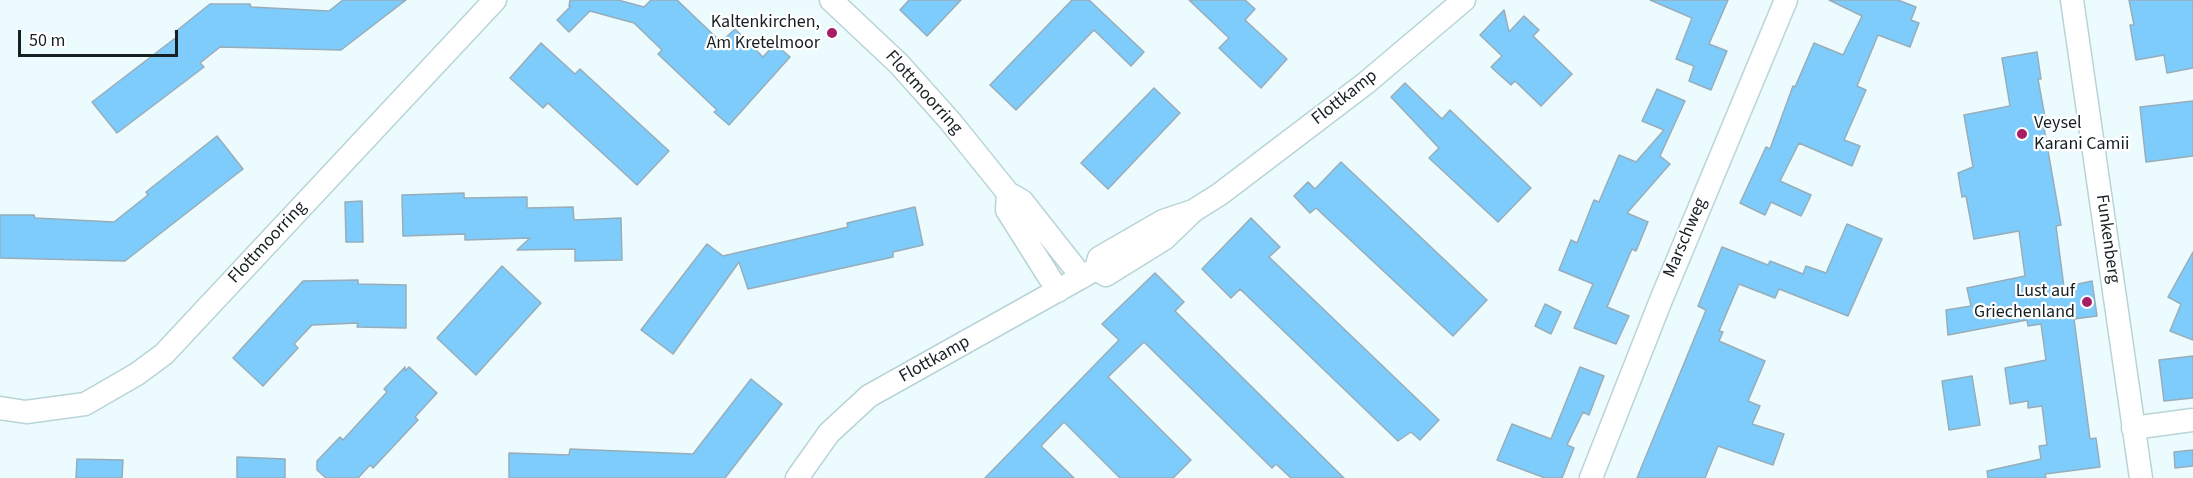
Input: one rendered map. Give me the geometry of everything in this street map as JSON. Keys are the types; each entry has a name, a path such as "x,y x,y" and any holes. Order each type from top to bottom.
{"street":[{"name":"Flottmoorring","path":"0,408 26,412 85,404 137,374 164,354 495,0"},
{"name":"Flottmoorring","path":"831,0 899,64 950,121 1008,193 1022,201 1089,273"},
{"name":"Flottkamp","path":"797,478 829,433 869,396 1089,273 1106,275 1164,239 1193,211 1220,194 1357,90 1464,0"},
{"name":"Marschweg","path":"1591,478 1661,300 1786,0"},
{"name":"Funkenberg","path":"2072,0 2141,478"},
{"name":"Flottmoorring","path":"1008,193 1007,210 1058,291"},
{"path":"2133,428 2193,420"}],"building":[{"path":"343,0 406,0 341,50 220,47 200,63 204,67 117,133 92,102 178,36 175,32 210,4 250,4 251,7 329,11"},
{"path":"570,0 618,0 644,7 651,0 677,0 721,42 735,29 763,57 775,44 790,57 729,125 714,112 717,110 658,54 662,50 634,23 590,11 569,32 557,20 571,6 569,6"},
{"path":"909,0 961,0 927,36 900,10"},
{"path":"1072,0 1089,0 1144,52 1131,66 1094,30 1016,110 990,85"},
{"path":"1189,0 1245,0 1255,9 1245,20 1287,59 1261,88 1219,48 1229,38"},
{"path":"1650,0 1728,0 1709,44 1727,51 1711,90 1689,81 1694,66 1676,59 1692,18"},
{"path":"1829,0 1898,0 1916,7 1911,20 1919,23 1910,47 1878,35 1857,86 1866,90 1844,140 1860,146 1852,166 1799,143 1780,181 1811,195 1806,206 1801,216 1771,202 1765,215 1740,203 1766,147 1770,149 1793,86 1795,87 1814,43 1843,55 1862,16"},
{"path":"2129,0 2193,0 2193,68 2167,73 2164,55 2136,60 2130,25 2134,25"},
{"path":"1504,10 1509,32 1524,16 1539,30 1533,36 1572,74 1541,106 1515,81 1511,85 1491,67 1502,56 1480,35"},
{"path":"541,43 575,74 580,69 669,151 637,185 548,103 543,108 510,78"},
{"path":"2037,52 2041,79 2038,79 2047,128 2044,128 2061,225 2056,226 2064,287 2092,281 2097,316 2074,319 2090,439 2096,438 2100,467 2045,474 2046,478 1988,478 1987,471 2041,459 2039,446 2047,445 2042,406 2028,408 2028,401 2010,404 2005,368 2046,360 2041,324 2028,326 2027,320 1948,335 1946,310 1971,306 1967,288 2025,276 2019,231 1974,239 1966,196 1962,197 1958,173 1973,167 1964,115 2010,106 2002,58"},
{"path":"1405,83 1442,119 1450,110 1531,188 1498,222 1429,158 1439,148 1391,97"},
{"path":"1154,88 1180,113 1108,189 1081,163"},
{"path":"1657,89 1685,101 1660,156 1670,164 1627,213 1648,222 1636,251 1632,249 1607,307 1629,316 1616,344 1574,328 1593,284 1559,270 1571,240 1577,243 1594,200 1599,202 1619,155 1636,162 1664,130 1642,121"},
{"path":"2193,101 2193,156 2146,162 2140,107"},
{"path":"217,136 243,169 125,261 0,258 0,215 34,215 35,218 114,222 148,195 146,192"},
{"path":"1341,162 1487,300 1453,336 1316,208 1310,213 1294,196 1308,182 1315,189"},
{"path":"464,193 464,198 527,197 527,208 573,207 574,220 621,218 622,260 575,261 575,249 517,250 530,238 465,240 465,234 403,236 402,195"},
{"path":"362,201 363,242 346,242 345,202"},
{"path":"915,207 923,245 893,252 893,257 748,289 739,262 673,354 641,330 707,244 723,256 848,227 847,223"},
{"path":"1251,218 1280,247 1269,257 1439,420 1420,440 1411,432 1398,441 1240,289 1231,298 1202,269"},
{"path":"1847,224 1882,239 1848,316 1779,289 1775,298 1739,284 1719,331 1723,332 1719,341 1765,361 1748,401 1760,406 1752,424 1784,434 1773,465 1718,446 1705,478 1637,478 1706,310 1698,306 1722,247 1768,265 1770,261 1803,274 1806,266 1826,273"},
{"path":"2193,252 2193,340 2170,331 2181,304 2168,297"},
{"path":"502,266 541,303 476,375 437,338"},
{"path":"1155,273 1184,302 1175,311 1344,478 1291,478 1276,464 1272,468 1144,342 1108,377 1191,460 1173,478 1120,478 1064,422 1041,446 1074,478 985,478 1119,340 1102,324"},
{"path":"358,280 358,284 406,285 406,328 357,327 358,323 312,325 294,344 298,348 263,386 233,358 303,281"},
{"path":"1545,304 1561,312 1551,334 1535,326"},
{"path":"2193,356 2193,398 2164,401 2159,360"},
{"path":"405,367 405,371 409,367 437,393 415,417 418,420 373,468 370,465 358,478 326,478 317,470 317,461 340,437 343,440 387,392 384,389"},
{"path":"1580,367 1604,376 1589,415 1583,412 1567,445 1574,448 1562,478 1545,478 1497,460 1512,424 1551,439"},
{"path":"1972,376 1980,425 1949,430 1942,381"},
{"path":"751,379 782,404 725,478 509,478 509,453 569,455 570,449 693,454"},
{"path":"2193,450 2193,466 2175,468 2174,452"},
{"path":"237,457 285,459 285,478 237,478"},
{"path":"77,459 123,460 122,478 76,478"}],"place":[{"name":"Kaltenkirchen, Am Kretelmoor","path":"832,33"},
{"name":"Veysel Karani Camii","path":"2022,134"},
{"name":"Lust auf Griechenland","path":"2087,302"}]}
